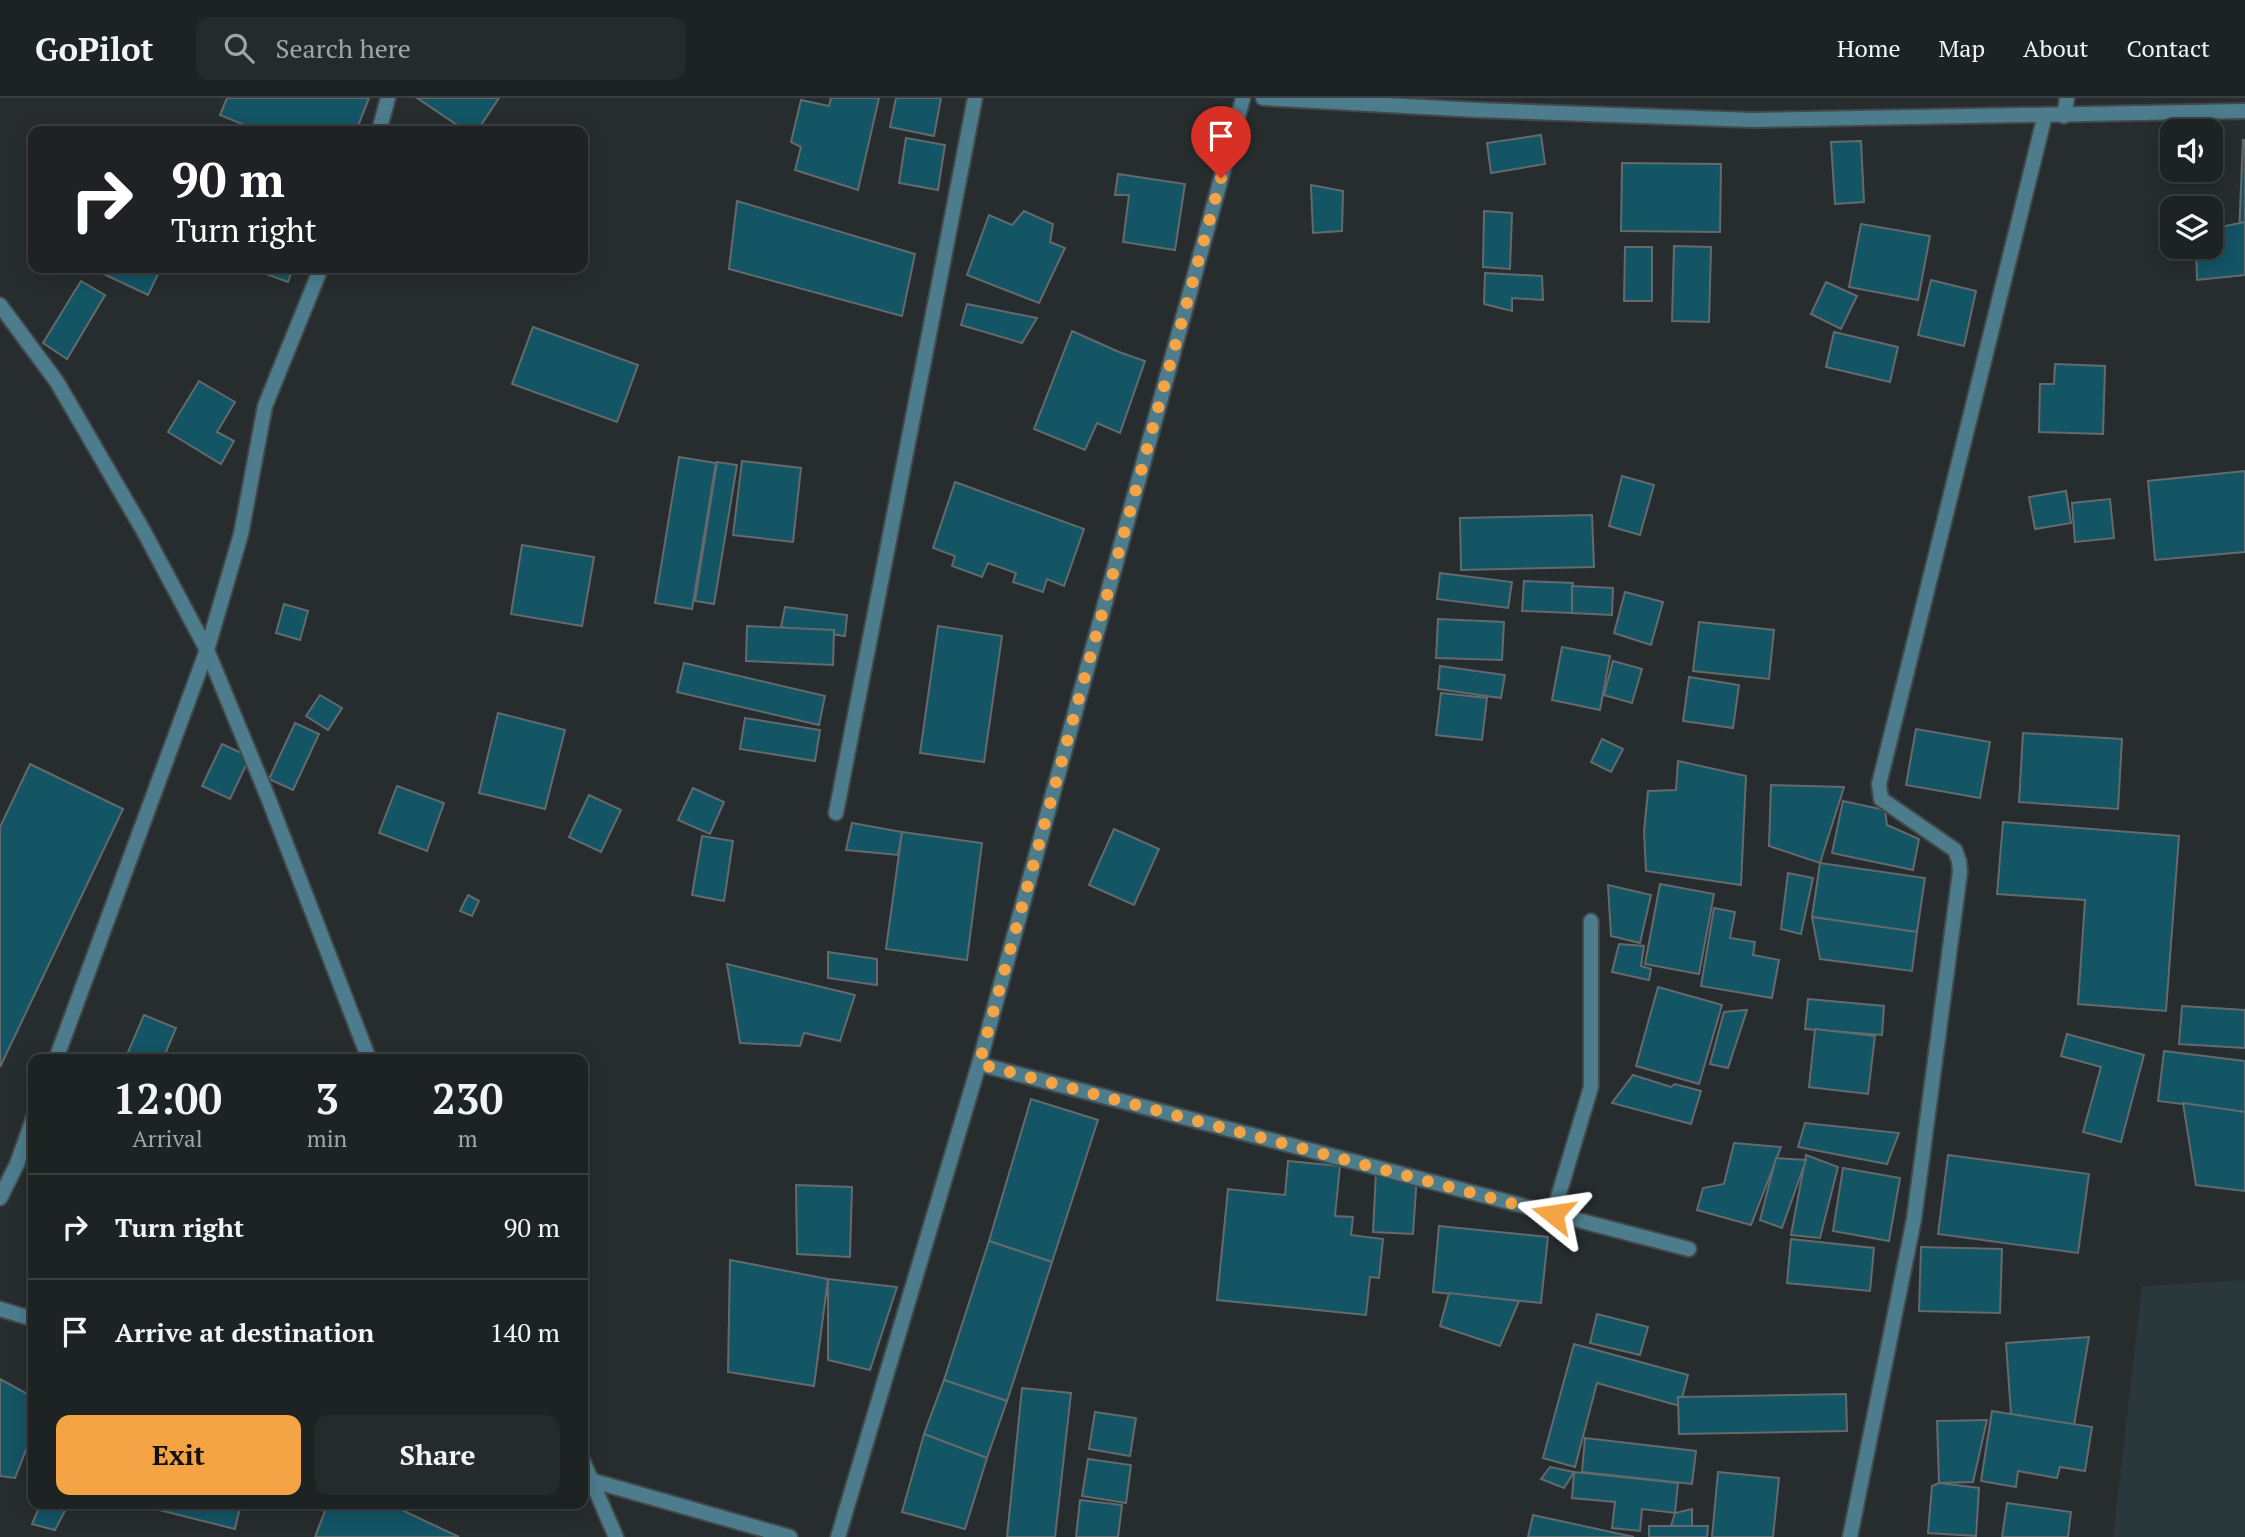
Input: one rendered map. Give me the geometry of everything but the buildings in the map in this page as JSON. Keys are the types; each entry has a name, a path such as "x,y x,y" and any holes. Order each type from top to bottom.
{"street":[{"path":"380,126 388,98"},
{"path":"836,813 975,98"},
{"path":"838,1537 979,1064 1243,98"},
{"path":"1263,98 1477,110 1752,120 2245,111"},
{"path":"2064,116 2067,98"},
{"path":"1850,1537 1914,1219 1960,872 1955,850 1881,799 1879,785 2045,115"},
{"path":"58,1054 207,650 241,534 265,406 319,273"},
{"path":"0,305 57,382 143,530 207,650 269,800 367,1054"},
{"path":"1553,1214 1591,1087 1591,921"},
{"path":"979,1064 1689,1249"},
{"path":"0,1198 17,1164 28,1133"},
{"path":"0,1309 28,1317"},
{"path":"588,1480 616,1537"},
{"path":"588,1480 790,1537"}],"shaded area":[{"path":"2245,1280 2245,1537 2113,1537 2142,1286"}],"route":[{"path":"1221,178 979,1064 1553,1214"}]}
